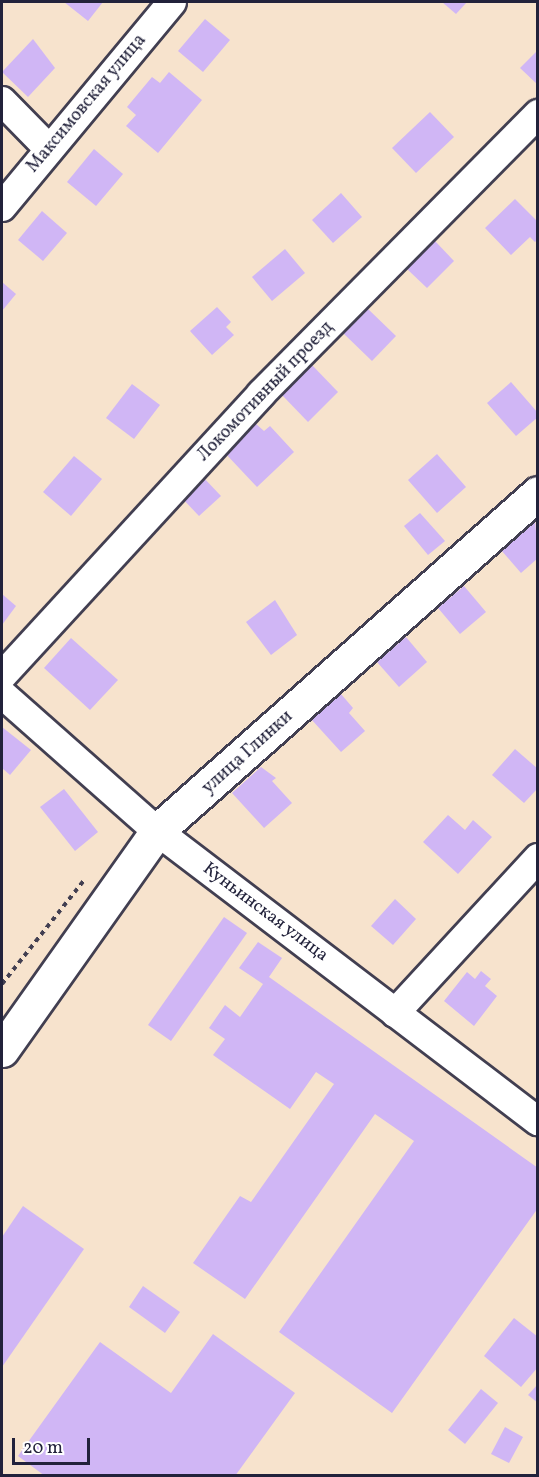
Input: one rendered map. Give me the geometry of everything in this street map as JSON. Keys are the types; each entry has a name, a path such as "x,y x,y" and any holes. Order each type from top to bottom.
{"street":[{"name":"Максимовская улица","path":"2,207 172,2"},
{"path":"2,101 50,149"},
{"name":"Локомотивный проезд","path":"2,676 261,394 537,114"},
{"name":"улица Глинки","path":"2,1050 157,831 537,493"},
{"name":"Куньинская улица","path":"2,694 157,831 537,1120"},
{"path":"395,1012 537,858"}],"building":[{"path":"64,2 103,2 88,21"},
{"path":"442,2 467,2 456,14"},
{"path":"205,19 230,40 203,72 178,51"},
{"path":"33,39 55,68 28,97 2,72"},
{"path":"538,50 538,85 520,68"},
{"path":"169,72 202,100 158,153 126,126 136,115 127,107 152,77 160,83"},
{"path":"430,112 454,137 416,173 392,148"},
{"path":"94,149 123,174 96,206 67,182"},
{"path":"341,193 362,217 333,243 312,220"},
{"path":"515,199 538,222 538,239 535,242 530,237 511,255 485,228"},
{"path":"42,211 67,233 43,261 18,240"},
{"path":"435,241 454,261 427,288 407,269"},
{"path":"285,249 305,273 272,301 252,277"},
{"path":"2,282 16,294 2,311"},
{"path":"217,307 231,322 226,327 234,335 212,355 190,331"},
{"path":"367,308 396,336 372,361 343,333"},
{"path":"311,364 338,392 308,422 281,394"},
{"path":"511,382 538,413 538,417 516,436 487,403"},
{"path":"132,384 160,405 134,439 106,418"},
{"path":"255,423 264,431 270,426 294,452 257,487 224,452"},
{"path":"437,454 466,487 437,513 408,480"},
{"path":"74,456 102,479 71,516 43,492"},
{"path":"202,476 221,496 199,516 180,496"},
{"path":"420,513 445,541 428,555 404,526"},
{"path":"535,519 538,558 521,573 501,550"},
{"path":"464,586 486,612 460,634 438,608"},
{"path":"2,594 16,606 2,625"},
{"path":"275,600 297,635 271,655 246,622"},
{"path":"406,637 427,662 399,687 377,662"},
{"path":"71,638 118,680 90,710 44,668"},
{"path":"341,694 353,708 349,713 365,731 341,752 311,719"},
{"path":"2,727 31,750 10,775 2,768"},
{"path":"515,749 538,769 538,788 524,803 492,775"},
{"path":"261,767 276,778 272,781 292,803 264,828 232,793"},
{"path":"64,789 98,832 75,851 40,807"},
{"path":"448,815 465,830 473,820 492,837 458,874 423,842"},
{"path":"395,899 416,919 393,945 371,926"},
{"path":"224,917 247,933 171,1041 148,1025"},
{"path":"258,942 282,958 269,977 538,1168 538,1208 392,1413 279,1332 414,1141 375,1114 245,1299 193,1263 240,1196 251,1202 334,1084 316,1072 290,1109 213,1055 225,1039 209,1028 225,1005 240,1017 263,984 239,968"},
{"path":"481,971 491,979 485,986 497,996 474,1026 444,1001 467,972 475,979"},
{"path":"23,1206 84,1249 2,1367 2,1237"},
{"path":"143,1286 180,1312 165,1333 129,1307"},
{"path":"514,1318 538,1337 538,1367 521,1387 484,1356"},
{"path":"213,1334 295,1393 235,1476 45,1476 18,1456 100,1342 171,1393"},
{"path":"538,1384 538,1403 528,1395"},
{"path":"481,1389 498,1403 465,1444 448,1430"},
{"path":"505,1427 523,1437 509,1463 491,1454"}]}
